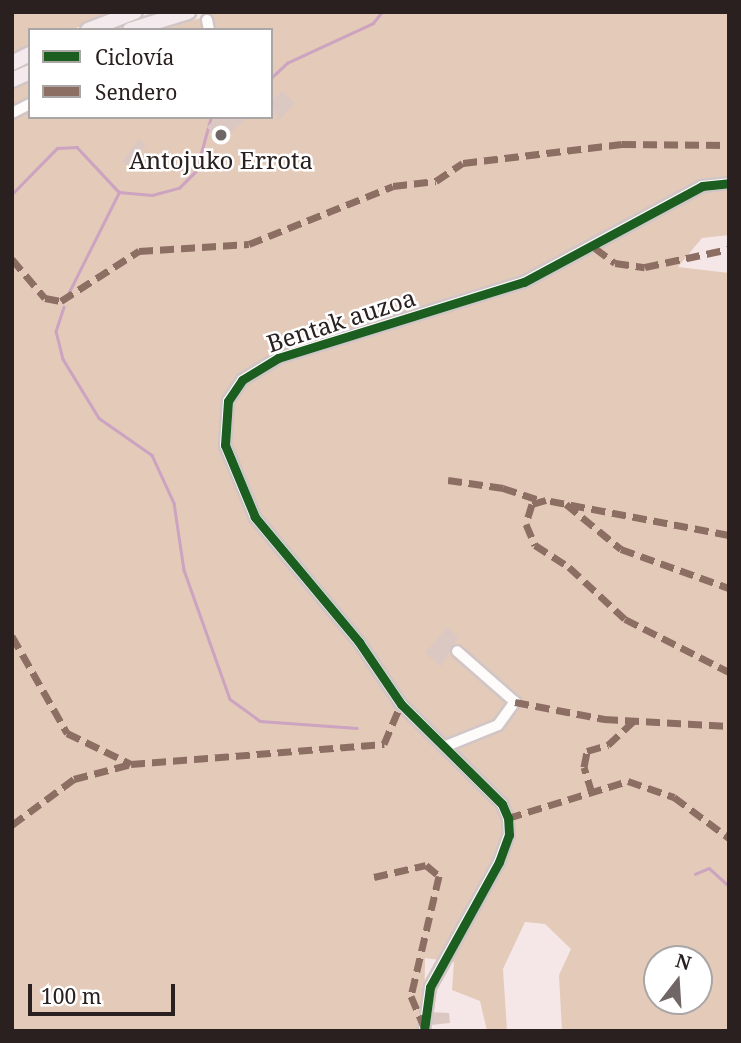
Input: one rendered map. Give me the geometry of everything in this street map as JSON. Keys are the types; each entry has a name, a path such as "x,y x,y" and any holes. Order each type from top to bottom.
{"highway":[{"path":"93,28 135,12"},
{"path":"136,28 188,12"},
{"path":"12,63 28,55"},
{"path":"12,80 28,73"}],"street":[{"path":"12,113 28,105"},
{"name":"Bentak auzoa","path":"424,1031 430,988 509,835 502,804 401,704 240,491 224,434 228,401 248,374 278,358 524,282 702,186 729,183"},
{"path":"446,746 498,725 516,702 457,651"}],"shaded area":[{"path":"12,12 108,12 76,28 28,28 28,53 12,61"},
{"path":"219,12 729,12 729,235 702,238 678,267 729,273 729,1031 562,1031 559,975 571,949 545,924 525,922 503,969 507,1031 487,1031 480,1001 452,990 454,962 425,958 424,1031 12,1031 12,90 28,83 28,119 273,119 273,28 169,28"}],"building":[{"path":"282,91 295,103 279,120 273,100"},
{"name":"Antojuko Errota","path":"215,119 246,119 220,143 207,127"},
{"path":"138,139 146,145 128,166 122,162"},
{"path":"447,627 458,637 441,667 425,653"},
{"path":"429,1012 449,1013 450,1023 431,1025"}],"waterway":[{"path":"273,76 287,63 373,23 382,12"},
{"path":"12,194 57,148 77,147 119,192 152,195 179,188 196,171 210,119"},
{"path":"69,292 119,192"},
{"path":"64,307 56,331 63,359 99,418 152,455 174,503 184,570 230,699 260,721 357,728"},
{"path":"695,874 709,868 729,886"}],"marked path":[{"path":"12,259 45,298 61,301 139,251 249,244 393,186 436,181 463,163 622,144 729,145"},
{"path":"595,248 615,263 645,267 729,249"},
{"path":"448,480 503,488 542,501"},
{"path":"729,535 546,500 532,504 526,524 535,545 569,567 625,619 729,672"},
{"path":"566,504 621,549 729,588"},
{"path":"12,636 67,733 131,764 384,744 401,704"},
{"path":"515,702 604,719 729,726"},
{"path":"592,793 584,767 587,751 608,745 635,720"},
{"path":"12,825 74,779 131,764"},
{"path":"508,818 628,781 674,797 729,838"},
{"path":"374,877 426,865 439,876 411,996 424,1026"}],"cycle path":[{"path":"424,1031 430,987 499,862 509,835 508,818 502,804 401,704 359,642 255,517 225,445 228,401 242,380 278,358 524,282 702,186 729,183"}],"place":[{"name":"Antojuko Errota","path":"221,135"}]}
